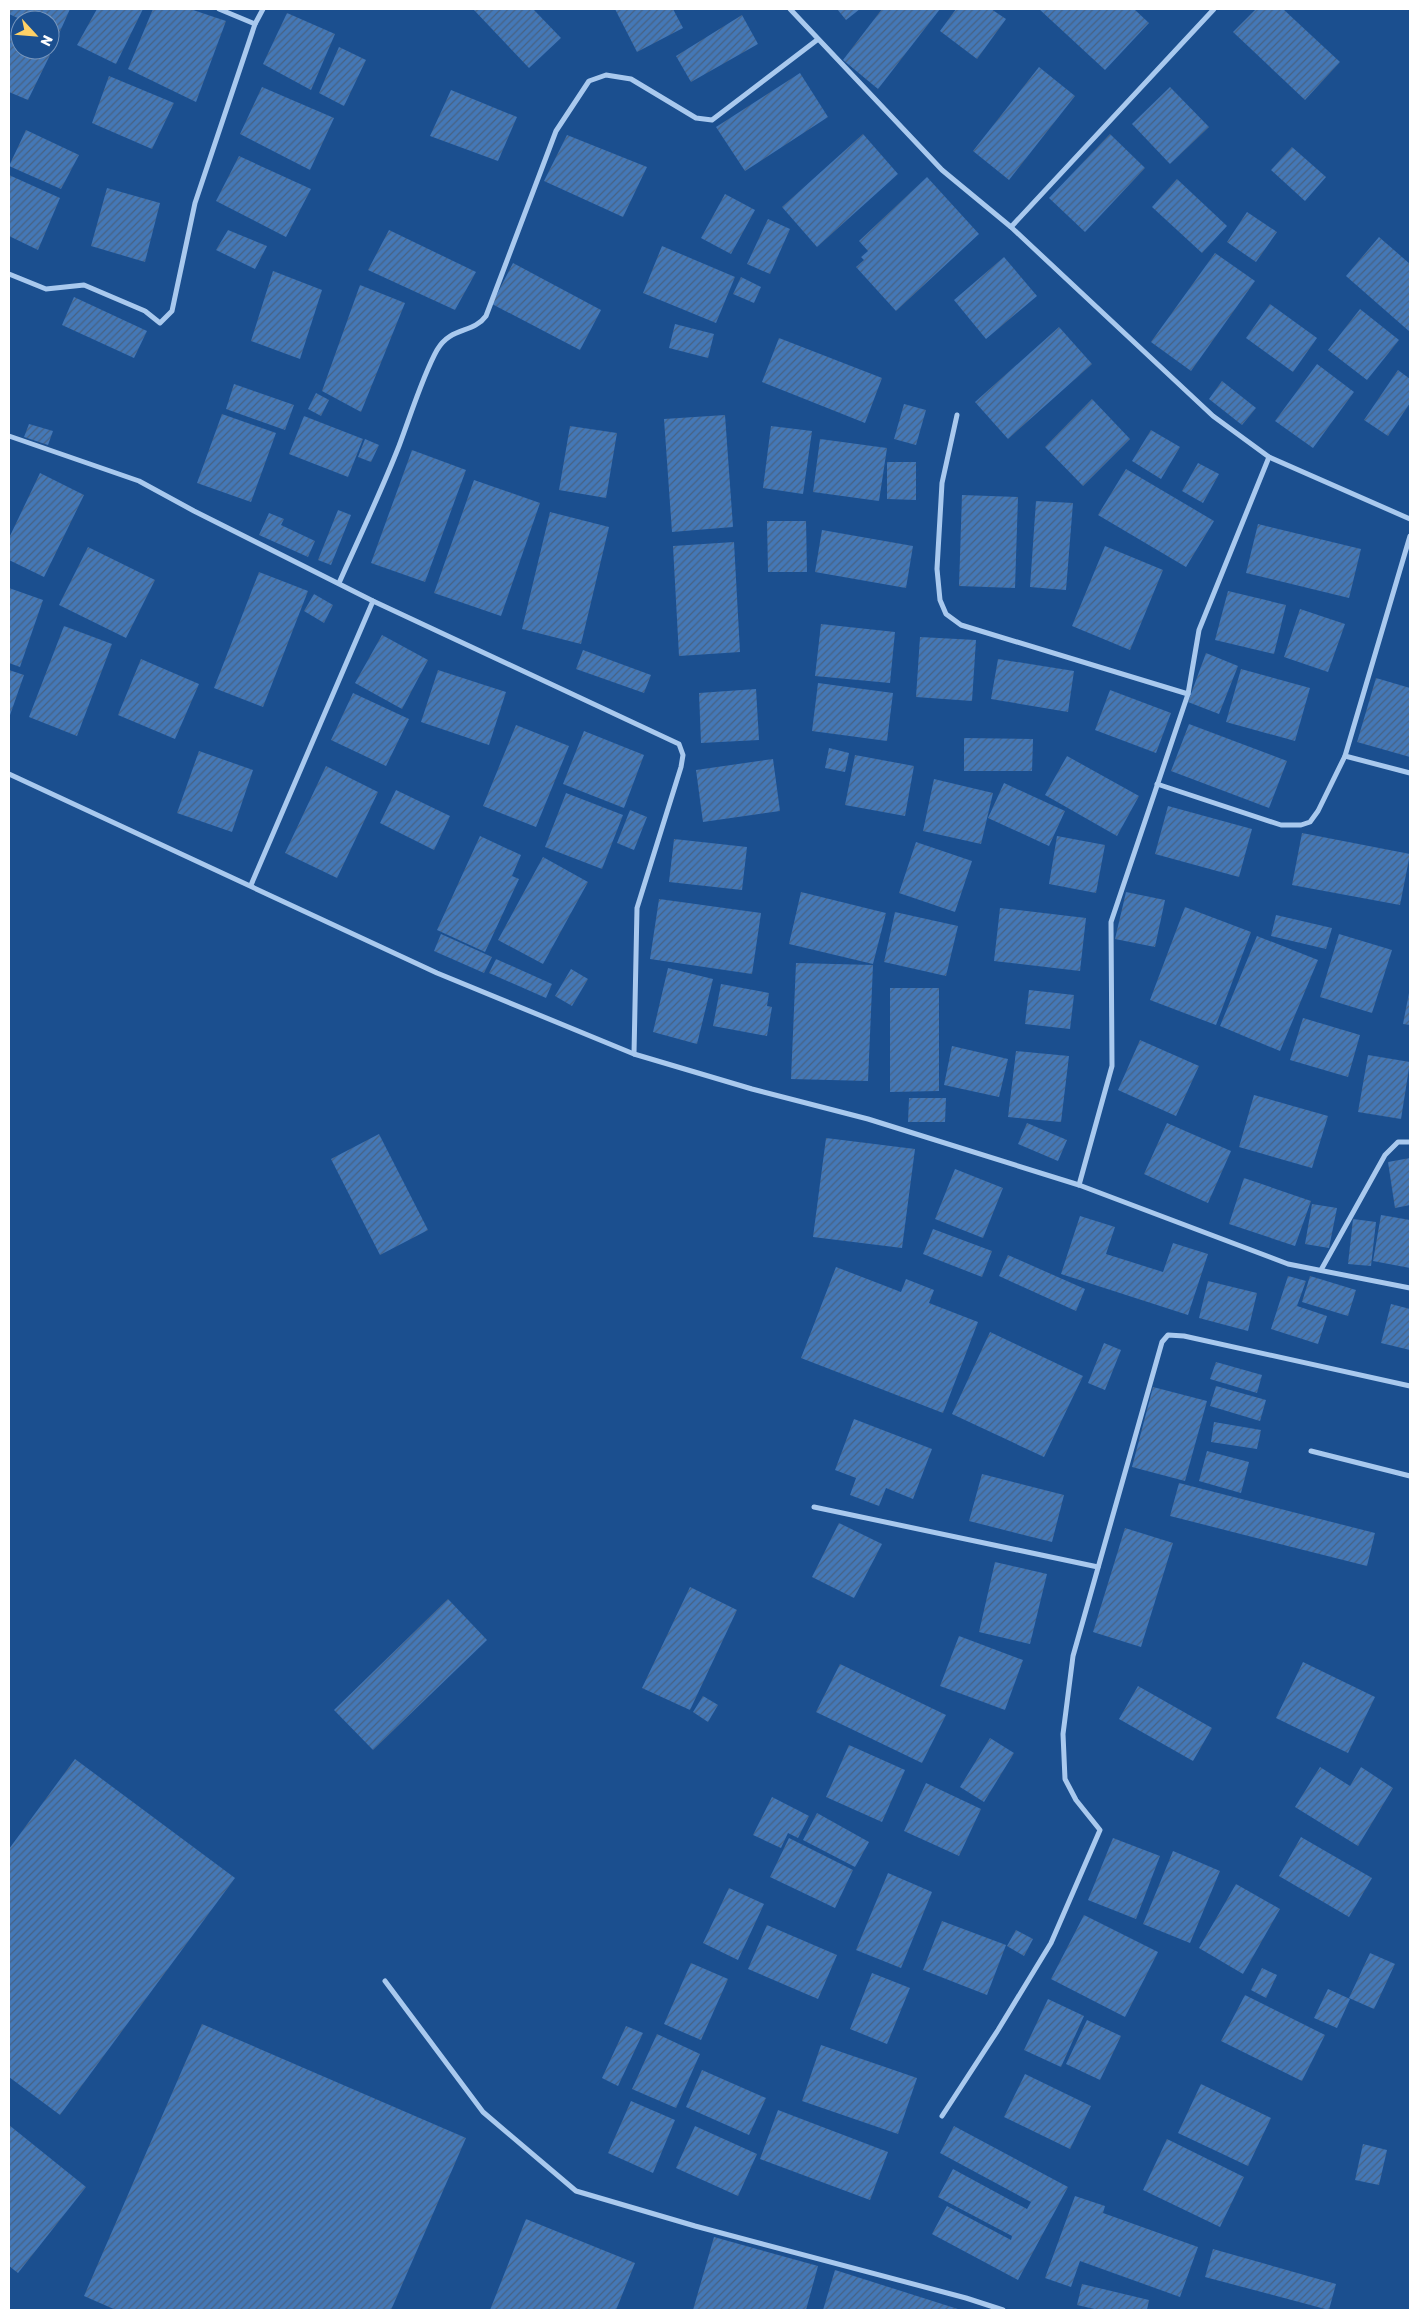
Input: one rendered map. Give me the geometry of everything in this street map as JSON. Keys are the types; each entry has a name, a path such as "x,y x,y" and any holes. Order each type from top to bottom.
{"street":[{"path":"219,9 255,24"},
{"path":"9,274 46,289 84,285 145,311 160,323 172,311 195,203 255,24 263,9"},
{"path":"790,9 817,40 942,170 1011,227 1213,416 1269,457 1410,519"},
{"path":"1011,227 1214,9"},
{"path":"339,583 396,454 438,349 458,330 475,327 486,316 556,131 589,81 606,75 631,79 696,118 712,120 817,40"},
{"path":"958,415 942,483 937,561 940,600 946,614 961,625 1188,694"},
{"path":"9,436 140,481 194,511 373,601 679,744 683,755 681,766 637,908 634,1054"},
{"path":"1079,1185 1106,1096 1112,1066 1112,922 1188,694 1199,630 1269,457"},
{"path":"1157,784 1281,825 1301,825 1310,822 1318,811 1345,756 1410,536"},
{"path":"251,885 373,601"},
{"path":"1345,756 1410,773"},
{"path":"9,774 437,973 634,1054 752,1089 868,1119 1079,1185 1288,1264 1410,1288"},
{"path":"1321,1270 1385,1155 1398,1142 1410,1142"},
{"path":"942,2116 1051,1943 1100,1830 1076,1800 1065,1779 1063,1734 1073,1656 1162,1342 1168,1335 1184,1336 1410,1386"},
{"path":"1311,1451 1410,1476"},
{"path":"814,1506 1098,1566"},
{"path":"385,1981 483,2112 576,2191 1003,2310"}],"building":[{"path":"9,9 70,9 60,32 60,10 10,10 9,14"},
{"path":"97,9 143,9 116,64 77,45"},
{"path":"153,9 190,9 226,21 196,102 128,69"},
{"path":"473,9 533,9 561,38 529,68"},
{"path":"615,9 673,9 683,28 637,52"},
{"path":"837,9 860,9 846,20"},
{"path":"882,9 940,9 878,89 843,60"},
{"path":"956,9 991,9 1006,19 977,59 940,31"},
{"path":"1039,9 1134,9 1149,23 1105,70"},
{"path":"1256,9 1283,9 1340,62 1305,100 1233,32"},
{"path":"287,13 335,34 311,90 263,64"},
{"path":"742,15 758,44 691,82 676,56"},
{"path":"9,34 10,60 48,60 28,100 9,92"},
{"path":"339,47 366,60 344,106 319,93"},
{"path":"1039,67 1075,96 1009,180 973,151"},
{"path":"800,73 828,117 745,171 716,127"},
{"path":"109,76 174,103 152,149 92,123"},
{"path":"262,87 334,118 310,170 240,134"},
{"path":"1170,87 1209,127 1170,164 1132,124"},
{"path":"451,90 517,117 498,161 430,136"},
{"path":"26,130 79,155 61,189 9,166"},
{"path":"863,134 898,174 817,247 782,207"},
{"path":"1110,134 1145,168 1085,232 1049,198"},
{"path":"567,135 647,167 623,217 544,181"},
{"path":"1292,147 1326,177 1305,201 1271,170"},
{"path":"239,156 311,189 286,237 216,201"},
{"path":"9,175 60,198 38,250 9,236"},
{"path":"927,177 979,234 896,311 856,267 864,260 861,257 868,251 859,241"},
{"path":"1177,179 1227,226 1202,253 1152,207"},
{"path":"107,188 160,203 145,262 91,246"},
{"path":"725,194 755,210 731,254 701,238"},
{"path":"1247,212 1277,232 1256,262 1227,242"},
{"path":"768,219 790,229 770,274 747,264"},
{"path":"228,230 267,246 255,269 216,250"},
{"path":"389,230 476,272 455,310 368,270"},
{"path":"1379,237 1410,264 1410,332 1346,276"},
{"path":"662,246 735,277 716,323 643,293"},
{"path":"1215,253 1255,281 1191,371 1151,342"},
{"path":"1004,257 1037,296 986,339 954,300"},
{"path":"513,263 601,310 580,350 492,304"},
{"path":"273,271 322,290 300,359 251,341"},
{"path":"741,277 761,287 754,303 733,294"},
{"path":"360,285 405,303 361,412 322,391"},
{"path":"74,297 147,331 134,358 62,325"},
{"path":"1270,304 1317,338 1293,372 1246,338"},
{"path":"1360,309 1399,340 1367,380 1328,350"},
{"path":"675,324 714,334 708,358 669,348"},
{"path":"1059,327 1092,364 1008,439 975,402"},
{"path":"779,338 882,378 865,423 762,382"},
{"path":"1317,364 1354,392 1313,448 1275,421"},
{"path":"1398,370 1410,379 1410,403 1388,436 1364,420"},
{"path":"1222,381 1256,408 1242,425 1209,399"},
{"path":"234,384 294,405 285,430 226,409"},
{"path":"316,393 329,400 321,416 308,409"},
{"path":"1092,399 1130,439 1083,486 1045,447"},
{"path":"904,404 926,410 916,445 894,439"},
{"path":"222,414 276,433 251,502 197,483"},
{"path":"725,415 733,527 672,532 664,419"},
{"path":"304,416 363,439 348,477 289,454"},
{"path":"29,424 53,431 48,445 24,437"},
{"path":"570,426 617,433 606,498 559,490"},
{"path":"771,426 812,431 803,494 763,488"},
{"path":"1151,430 1180,447 1161,479 1132,461"},
{"path":"365,439 379,445 371,462 358,457"},
{"path":"820,439 887,448 879,501 813,492"},
{"path":"412,450 466,470 425,582 371,563"},
{"path":"887,462 916,462 916,500 887,499"},
{"path":"1198,463 1219,474 1203,503 1182,491"},
{"path":"1126,469 1214,521 1186,567 1098,515"},
{"path":"40,473 84,495 44,577 9,560 9,538"},
{"path":"474,480 540,503 501,616 434,593"},
{"path":"962,495 1018,497 1015,588 959,586"},
{"path":"1036,501 1073,503 1066,590 1030,587"},
{"path":"338,510 351,515 331,565 318,560"},
{"path":"550,512 609,527 581,644 522,629"},
{"path":"269,513 284,519 281,525 315,541 308,557 259,535"},
{"path":"767,521 806,521 807,572 768,572"},
{"path":"1258,524 1361,549 1349,598 1246,573"},
{"path":"822,530 913,546 906,588 815,572"},
{"path":"734,542 740,652 679,656 673,546"},
{"path":"1105,546 1163,570 1130,650 1072,626"},
{"path":"88,547 155,580 126,638 59,605"},
{"path":"259,572 308,591 263,707 214,688"},
{"path":"9,588 43,600 20,667 9,663"},
{"path":"1228,591 1286,605 1274,654 1215,640"},
{"path":"314,594 333,605 324,623 304,611"},
{"path":"1300,609 1345,624 1328,672 1284,657"},
{"path":"821,624 895,632 890,683 815,676"},
{"path":"64,626 112,644 77,736 29,717"},
{"path":"382,635 428,660 402,709 355,683"},
{"path":"920,637 976,640 972,701 916,697"},
{"path":"583,650 651,675 644,693 576,669"},
{"path":"1206,653 1238,666 1219,714 1188,702"},
{"path":"141,659 199,684 175,739 118,715"},
{"path":"998,659 1074,671 1068,712 991,699"},
{"path":"1241,669 1310,688 1295,741 1226,722"},
{"path":"9,670 24,675 9,718"},
{"path":"438,670 506,692 489,745 421,722"},
{"path":"1376,678 1410,688 1410,757 1357,742"},
{"path":"818,683 893,693 887,741 812,731"},
{"path":"756,689 759,740 701,743 699,693"},
{"path":"1110,690 1171,713 1156,753 1095,730"},
{"path":"353,693 409,719 386,766 331,740"},
{"path":"1189,724 1287,761 1269,808 1171,771"},
{"path":"516,725 569,746 536,827 483,806"},
{"path":"584,731 644,755 624,808 563,784"},
{"path":"964,738 1033,739 1032,771 964,771"},
{"path":"829,748 849,753 845,772 825,768"},
{"path":"199,751 253,770 232,832 177,813"},
{"path":"855,755 914,766 905,816 845,805"},
{"path":"1067,756 1139,796 1117,836 1045,795"},
{"path":"773,759 780,811 703,822 696,770"},
{"path":"326,766 378,792 337,878 285,853"},
{"path":"934,779 993,793 981,844 923,831"},
{"path":"1004,783 1065,811 1049,846 988,818"},
{"path":"396,790 450,816 434,850 380,823"},
{"path":"566,793 623,815 602,869 545,847"},
{"path":"1168,806 1252,829 1239,877 1155,854"},
{"path":"630,810 647,817 634,850 617,843"},
{"path":"1302,833 1410,854 1400,905 1292,885"},
{"path":"480,836 521,855 512,876 519,879 485,952 437,930"},
{"path":"1057,836 1105,845 1096,893 1049,884"},
{"path":"674,839 747,847 742,890 669,882"},
{"path":"916,842 972,861 955,912 899,893"},
{"path":"543,857 588,882 543,964 498,940"},
{"path":"801,892 886,913 873,964 789,944"},
{"path":"1126,892 1165,900 1155,947 1115,939"},
{"path":"659,899 761,913 752,974 650,959"},
{"path":"1185,907 1251,932 1216,1025 1150,1000"},
{"path":"1000,908 1086,918 1080,971 994,961"},
{"path":"895,912 958,926 946,976 884,962"},
{"path":"1276,915 1332,928 1326,949 1271,936"},
{"path":"441,934 492,957 484,973 434,951"},
{"path":"1339,934 1392,950 1372,1013 1320,997"},
{"path":"1257,936 1318,960 1280,1051 1220,1026"},
{"path":"496,959 552,984 546,998 489,973"},
{"path":"796,963 873,965 868,1081 791,1079"},
{"path":"668,968 713,979 697,1044 653,1032"},
{"path":"571,969 588,979 572,1006 555,996"},
{"path":"721,984 769,993 767,1006 772,1007 767,1036 713,1026"},
{"path":"890,988 939,988 939,1091 890,1092"},
{"path":"1029,990 1074,995 1070,1029 1025,1024"},
{"path":"1410,993 1410,1025 1403,1024"},
{"path":"1303,1018 1360,1035 1348,1077 1290,1060"},
{"path":"1140,1040 1199,1066 1176,1116 1118,1090"},
{"path":"952,1046 1008,1059 999,1097 944,1085"},
{"path":"1016,1051 1069,1056 1061,1122 1008,1117"},
{"path":"1368,1055 1410,1062 1401,1119 1358,1112"},
{"path":"1254,1095 1328,1116 1312,1168 1239,1147"},
{"path":"909,1098 946,1098 945,1122 908,1122"},
{"path":"1027,1123 1067,1140 1058,1161 1018,1144"},
{"path":"1167,1123 1231,1151 1208,1203 1144,1174"},
{"path":"379,1134 428,1230 380,1255 331,1159"},
{"path":"826,1138 915,1149 902,1248 813,1237"},
{"path":"1410,1158 1410,1205 1395,1208 1388,1162"},
{"path":"955,1169 1003,1188 983,1238 935,1219"},
{"path":"1244,1178 1311,1201 1295,1246 1229,1224"},
{"path":"1312,1204 1337,1208 1329,1248 1305,1244"},
{"path":"1381,1215 1410,1220 1410,1268 1373,1261"},
{"path":"1080,1216 1115,1227 1106,1254 1163,1272 1173,1243 1208,1254 1188,1315 1061,1274"},
{"path":"1353,1219 1376,1222 1371,1266 1348,1264"},
{"path":"933,1229 992,1251 982,1277 923,1254"},
{"path":"1008,1255 1085,1289 1076,1311 999,1276"},
{"path":"836,1267 901,1292 906,1279 934,1290 929,1303 978,1322 943,1413 801,1358"},
{"path":"1288,1276 1306,1281 1297,1306 1327,1316 1318,1344 1271,1329"},
{"path":"1310,1276 1356,1290 1348,1316 1302,1302"},
{"path":"1208,1281 1257,1293 1248,1331 1199,1318"},
{"path":"1391,1304 1410,1309 1410,1350 1381,1343"},
{"path":"990,1332 1083,1376 1044,1457 952,1414"},
{"path":"1104,1343 1121,1350 1105,1390 1088,1383"},
{"path":"1216,1362 1262,1375 1257,1393 1210,1379"},
{"path":"1216,1386 1266,1400 1260,1421 1210,1406"},
{"path":"1153,1387 1207,1401 1185,1481 1132,1467"},
{"path":"854,1419 932,1449 913,1499 886,1488 879,1506 850,1495 856,1478 835,1470"},
{"path":"1214,1422 1261,1430 1257,1449 1211,1442"},
{"path":"1207,1451 1249,1462 1241,1493 1199,1481"},
{"path":"982,1474 1064,1495 1052,1542 969,1521"},
{"path":"1179,1483 1375,1533 1367,1566 1170,1516"},
{"path":"839,1523 882,1544 854,1598 812,1577"},
{"path":"1125,1528 1173,1543 1141,1647 1093,1632"},
{"path":"995,1562 1047,1574 1030,1644 979,1632"},
{"path":"690,1587 737,1610 690,1710 642,1688"},
{"path":"448,1599 487,1640 373,1750 334,1710"},
{"path":"959,1636 1023,1660 1005,1710 940,1686"},
{"path":"1303,1662 1375,1697 1348,1753 1276,1718"},
{"path":"840,1664 946,1715 922,1763 816,1712"},
{"path":"1138,1686 1212,1728 1193,1761 1119,1719"},
{"path":"703,1696 718,1705 708,1722 693,1712"},
{"path":"990,1738 1014,1753 984,1802 960,1787"},
{"path":"849,1745 905,1770 882,1822 826,1797"},
{"path":"75,1759 235,1878 60,2115 9,2077 9,1849"},
{"path":"1320,1767 1350,1786 1361,1767 1393,1788 1358,1846 1295,1807"},
{"path":"926,1783 981,1809 959,1856 904,1831"},
{"path":"772,1797 809,1816 798,1838 788,1833 781,1848 753,1835"},
{"path":"817,1813 869,1842 855,1867 803,1840"},
{"path":"1301,1837 1372,1878 1349,1917 1279,1876"},
{"path":"789,1838 853,1870 835,1908 770,1877"},
{"path":"1113,1838 1160,1856 1136,1919 1088,1900"},
{"path":"1173,1851 1220,1871 1190,1943 1143,1924"},
{"path":"888,1873 932,1892 901,1968 856,1950"},
{"path":"1236,1884 1280,1909 1243,1974 1199,1948"},
{"path":"729,1888 764,1904 738,1960 703,1943"},
{"path":"1084,1915 1158,1952 1125,2017 1051,1979"},
{"path":"942,1921 1006,1945 987,1995 923,1970"},
{"path":"767,1925 837,1955 818,1999 748,1969"},
{"path":"1016,1930 1033,1939 1024,1956 1007,1946"},
{"path":"1370,1953 1395,1964 1374,2009 1349,1998"},
{"path":"691,1963 728,1979 701,2040 664,2024"},
{"path":"1262,1968 1277,1975 1266,1998 1251,1990"},
{"path":"872,1973 910,1988 887,2044 850,2029"},
{"path":"1328,1989 1350,1999 1337,2028 1314,2018"},
{"path":"1245,1995 1325,2035 1302,2081 1221,2041"},
{"path":"1048,1999 1084,2016 1061,2067 1024,2050"},
{"path":"1087,2020 1121,2036 1100,2080 1066,2064"},
{"path":"202,2024 466,2138 391,2310 116,2310 84,2296"},
{"path":"626,2026 643,2033 618,2086 602,2078"},
{"path":"657,2034 700,2054 676,2108 632,2089"},
{"path":"821,2045 917,2078 898,2134 802,2101"},
{"path":"702,2070 766,2098 749,2135 686,2107"},
{"path":"1025,2074 1091,2106 1070,2149 1004,2117"},
{"path":"1201,2084 1271,2118 1248,2166 1178,2133"},
{"path":"631,2101 675,2120 653,2173 608,2153"},
{"path":"778,2110 888,2152 870,2200 760,2159"},
{"path":"9,2125 86,2187 18,2273 9,2266"},
{"path":"695,2126 757,2154 738,2196 676,2168"},
{"path":"954,2126 1068,2187 1018,2280 932,2234 947,2206 1011,2240 1012,2236 938,2197 953,2169 1027,2209 1031,2202 940,2153"},
{"path":"1167,2139 1244,2177 1220,2227 1143,2190"},
{"path":"1363,2144 1387,2150 1379,2185 1355,2180"},
{"path":"1075,2196 1105,2206 1103,2213 1198,2247 1180,2297 1080,2261 1071,2287 1045,2278"},
{"path":"526,2219 635,2263 616,2310 490,2310"},
{"path":"714,2237 818,2266 806,2310 693,2310"},
{"path":"1213,2249 1336,2284 1329,2310 1205,2277"},
{"path":"835,2270 961,2310 823,2310"},
{"path":"1082,2284 1149,2300 1147,2310 1099,2310 1077,2305"}]}
